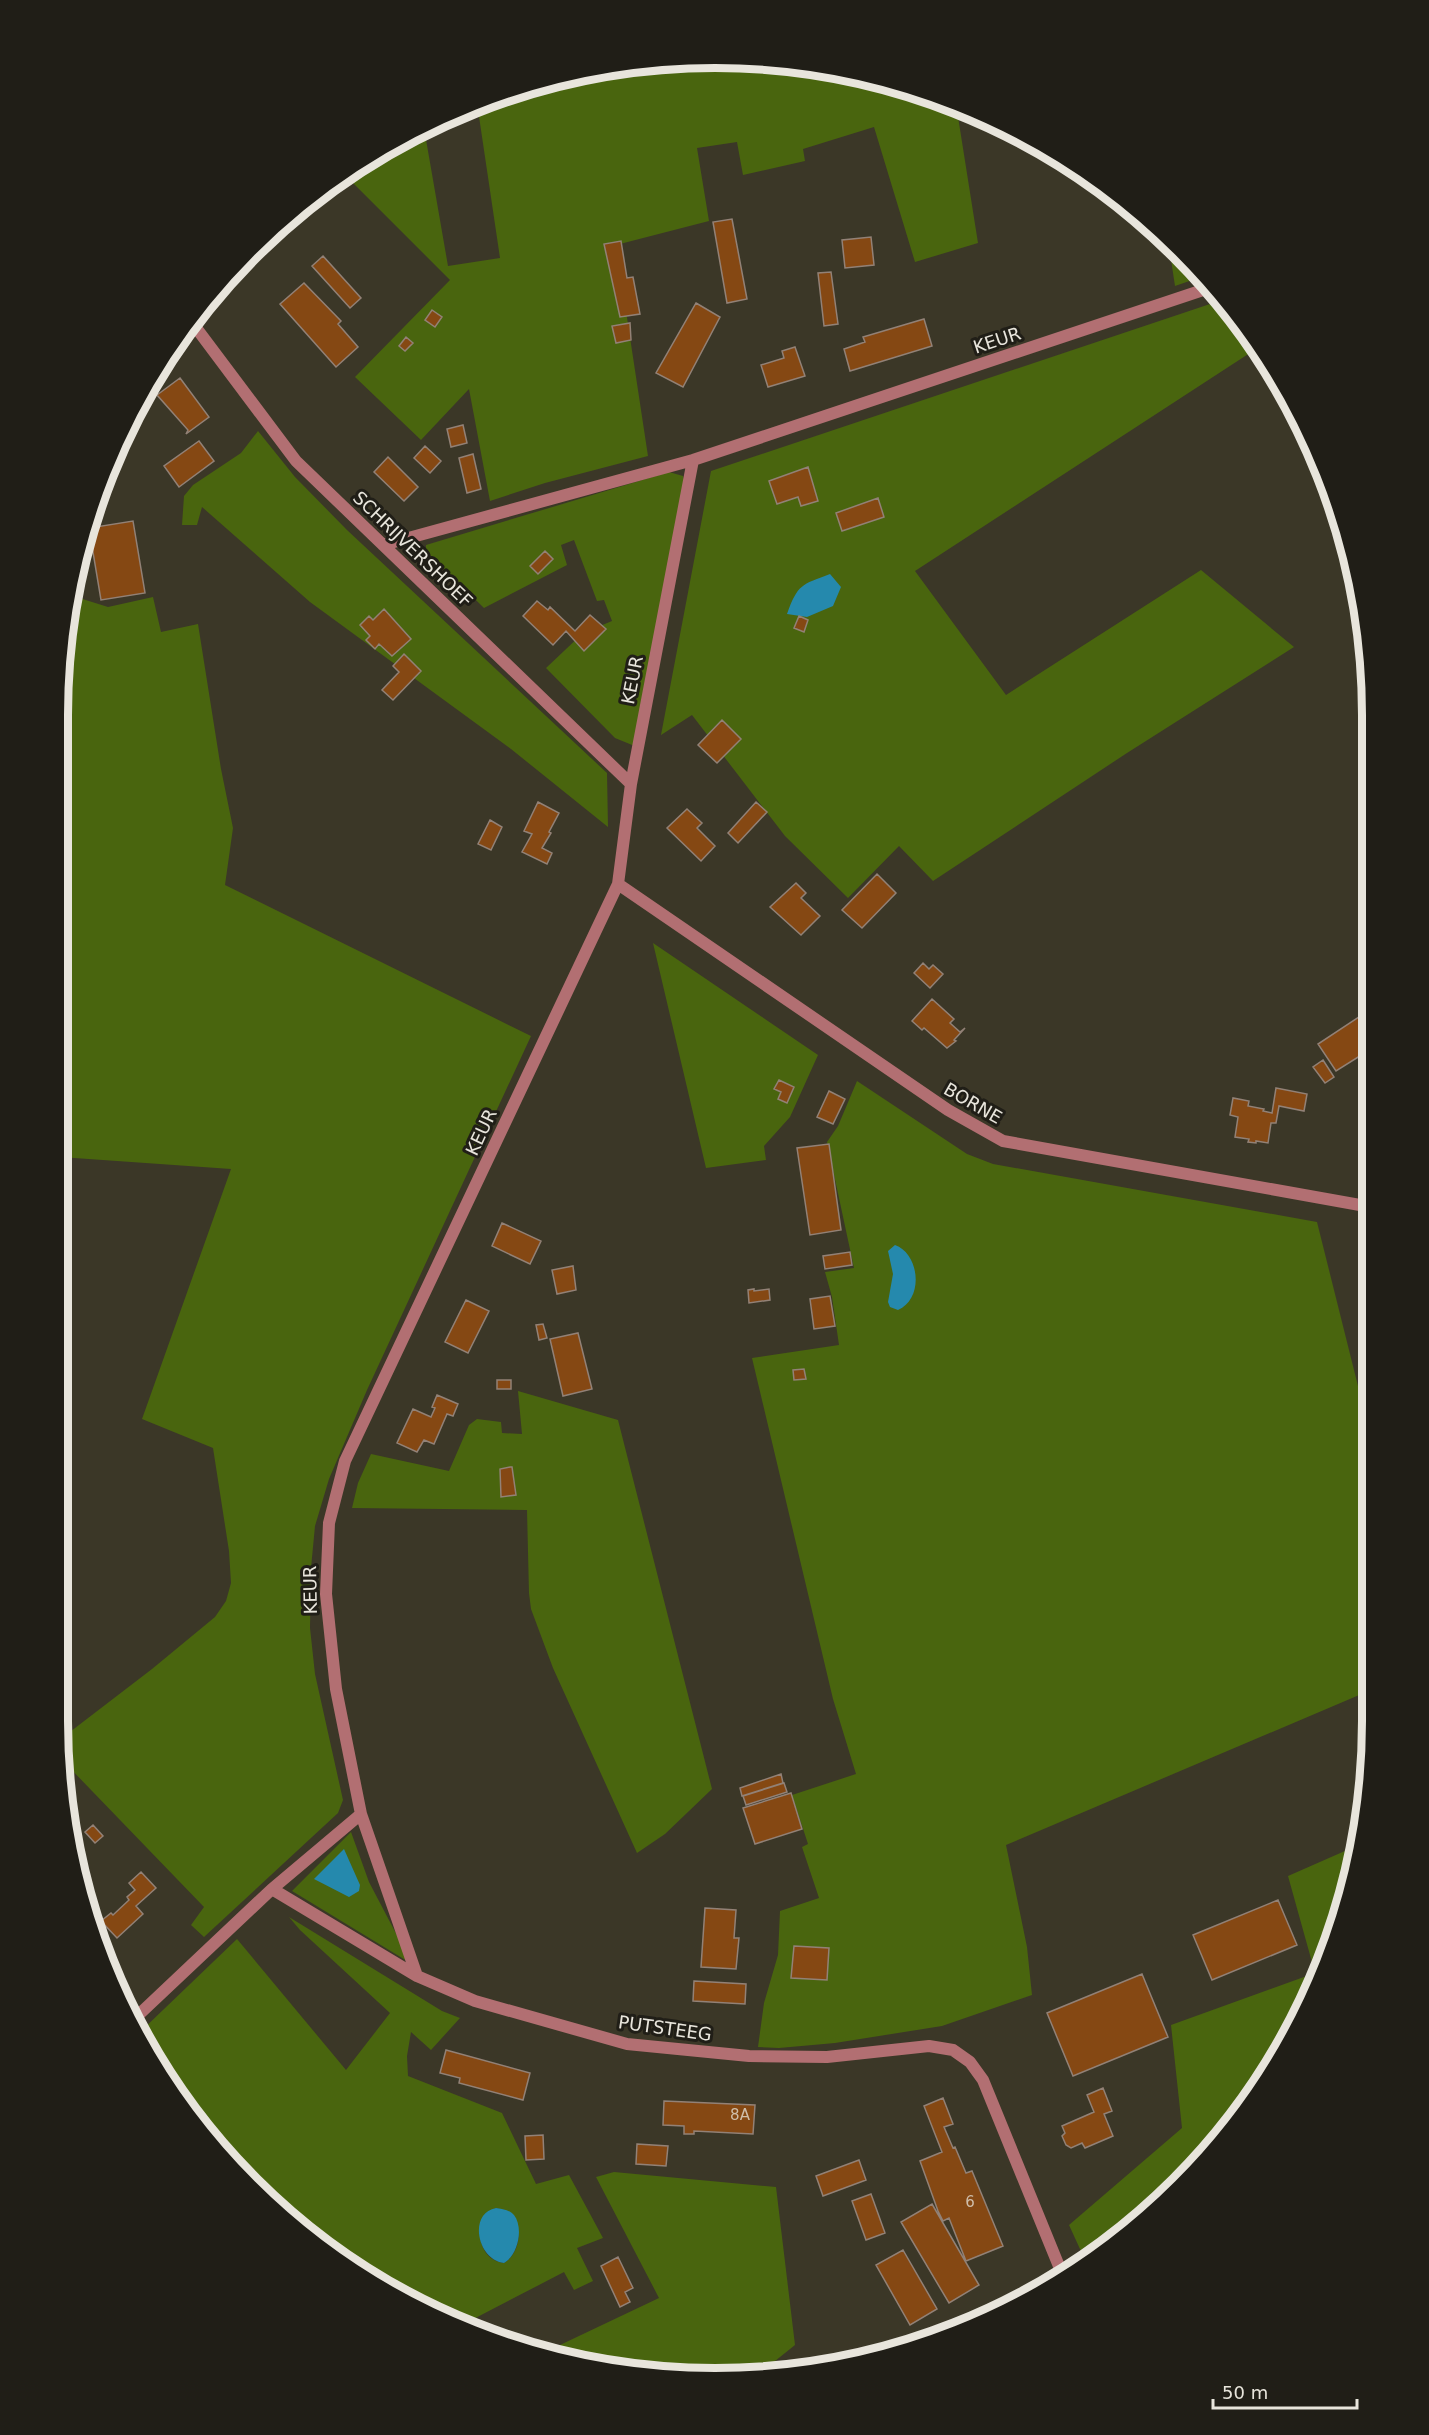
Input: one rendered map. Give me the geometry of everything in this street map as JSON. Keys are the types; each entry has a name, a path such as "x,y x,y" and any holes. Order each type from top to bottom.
{"street":[{"name":"KEUR","path":"383,545 693,460 1203,290"},
{"name":"SCHRIJVERSHOEF","path":"196,328 296,461 631,784"},
{"name":"KEUR","path":"417,1976 361,1814 336,1689 326,1594 329,1523 345,1461 618,884 631,784 693,460"},
{"name":"BORNE","path":"618,884 948,1110 1003,1141 1362,1205"},
{"path":"138,2015 272,1889 361,1814"},
{"name":"PUTSTEEG","path":"272,1889 417,1976 475,2001 627,2044 749,2056 827,2057 929,2046 953,2050 970,2062 983,2080 1059,2267"}],"green space":[{"path":"672,69 757,69 841,80 922,102 958,115 978,243 915,262 874,127 803,149 805,161 743,175 737,142 697,148 709,221 616,245 648,456 545,483 490,501 469,389 421,440 355,377 450,280 350,180 425,135 448,266 500,258 478,113 507,102 588,80 630,73"},
{"path":"1170,255 1193,280 1175,286"},
{"path":"1213,303 1250,353 915,571 1006,695 1201,570 1294,647 1127,753 933,881 899,846 848,898 785,836 692,715 661,735 711,471"},
{"path":"258,431 295,477 347,530 607,773 608,827 511,749 310,602 202,507 197,525 182,525 184,496 193,485 241,453"},
{"path":"669,472 683,476 685,484 637,747 615,738 546,668 583,633 612,621 604,600 597,601 574,540 561,545 567,565 484,608 426,551 426,545"},
{"path":"153,597 161,632 198,624 221,769 233,828 225,885 531,1036 367,1390 329,1479 315,1526 311,1568 310,1628 315,1674 343,1800 338,1813 204,1937 191,1925 204,1907 69,1768 68,1734 215,1617 226,1601 231,1583 229,1551 213,1448 142,1419 231,1169 67,1157 67,714 73,630 78,598 108,607"},
{"path":"653,943 818,1055 790,1117 764,1146 766,1160 706,1168"},
{"path":"857,1081 967,1154 993,1164 1317,1222 1362,1402 1362,1694 1006,1845 1027,1947 1032,1995 942,2026 835,2043 779,2048 758,2047 764,2003 778,1955 780,1911 819,1898 802,1847 808,1844 792,1795 856,1774 833,1699 752,1358 839,1345 832,1297 825,1272 854,1268 827,1142 838,1126"},
{"path":"518,1391 618,1420 712,1789 665,1834 637,1853 553,1668 531,1609 527,1510 352,1508 358,1483 371,1454 449,1471 469,1425 477,1419 501,1422 502,1433 522,1434"},
{"path":"351,1832 369,1882 412,1964 292,1891"},
{"path":"1348,1849 1327,1928 1313,1966 1288,1876"},
{"path":"289,1917 442,2011 460,2018 431,2050 411,2032 407,2056 408,2076 502,2113 536,2184 569,2175 603,2238 577,2248 593,2281 574,2290 564,2272 472,2320 428,2301 391,2281 321,2234 257,2178 201,2114 145,2027 237,1939 346,2070 390,2013 300,1930","holes":["496,2208 505,2210 513,2220 519,2236 514,2252 504,2263 496,2261 485,2251 482,2244 480,2237 482,2221 485,2214"]},
{"path":"1309,1975 1275,2044 1228,2114 1201,2147 1141,2207 1082,2253 1069,2225 1182,2128 1171,2025"},
{"path":"614,2172 776,2187 795,2345 770,2365 714,2368 630,2362 556,2347 659,2298 596,2177"}],"water":[{"path":"830,574 841,587 833,606 807,617 787,614 794,597 802,587"},
{"path":"895,1245 910,1257 916,1277 912,1296 898,1310 890,1307 888,1302 893,1274 888,1251"},
{"path":"344,1849 360,1885 359,1891 349,1897 314,1879"},
{"path":"496,2208 512,2213 519,2227 516,2248 504,2263 487,2254 479,2236 482,2218 487,2212"}],"building":[{"path":"732,219 747,299 727,303 713,222"},
{"path":"871,237 874,265 845,268 842,240"},
{"path":"621,241 627,278 633,277 640,314 620,317 604,244"},
{"path":"323,256 361,298 350,308 312,266"},
{"path":"831,272 838,324 824,326 818,273"},
{"path":"304,283 341,321 338,324 358,347 336,367 280,304"},
{"path":"696,303 720,317 683,387 656,373"},
{"path":"432,310 442,317 435,327 425,320"},
{"path":"924,319 932,346 850,371 844,349 865,342 863,337"},
{"path":"630,323 631,340 616,343 612,326"},
{"path":"406,337 413,343 405,351 399,346"},
{"path":"795,347 805,376 768,387 761,365 784,358 782,351"},
{"path":"180,378 209,417 186,434 188,430 157,395"},
{"path":"463,425 467,443 451,447 447,429"},
{"path":"199,441 214,461 179,487 164,466"},
{"path":"425,446 441,461 430,473 414,458"},
{"path":"473,454 481,489 467,493 459,458"},
{"path":"388,457 418,487 404,501 374,472"},
{"path":"808,467 818,501 801,506 798,497 777,504 769,481"},
{"path":"878,498 884,517 842,531 836,513"},
{"path":"133,521 145,593 101,600 91,542 96,527"},
{"path":"545,551 553,559 538,574 530,566"},
{"path":"537,601 548,610 550,607 575,631 590,615 606,629 584,651 566,631 553,645 523,616"},
{"path":"384,609 411,639 392,656 379,644 375,649 366,640 370,636 360,625 369,616 373,620"},
{"path":"799,616 808,620 804,632 794,628"},
{"path":"404,654 421,671 393,700 382,690 399,672 393,666"},
{"path":"722,720 741,739 717,763 698,745"},
{"path":"538,802 559,813 542,848 552,853 547,864 522,852 532,834 524,831"},
{"path":"756,802 767,812 738,843 728,833"},
{"path":"687,809 702,823 697,828 715,846 701,861 667,828"},
{"path":"490,820 502,827 491,850 478,844"},
{"path":"877,874 896,893 862,928 842,910"},
{"path":"796,883 806,893 801,898 820,916 801,935 770,907"},
{"path":"923,963 929,969 933,965 943,974 930,988 914,973"},
{"path":"932,999 954,1019 950,1023 960,1032 965,1028 954,1040 956,1041 947,1048 912,1021"},
{"path":"1362,1015 1362,1055 1336,1071 1318,1044"},
{"path":"1323,1060 1334,1077 1325,1083 1313,1067"},
{"path":"779,1080 794,1087 787,1103 778,1099 781,1092 774,1089"},
{"path":"1276,1088 1307,1094 1304,1111 1279,1106 1276,1123 1271,1123 1268,1143 1248,1142 1249,1139 1235,1137 1238,1117 1230,1115 1233,1098 1249,1101 1248,1106 1272,1113"},
{"path":"829,1091 845,1099 833,1124 817,1117"},
{"path":"829,1144 841,1230 810,1235 797,1148"},
{"path":"502,1223 541,1241 530,1264 492,1246"},
{"path":"850,1252 852,1265 825,1269 823,1256"},
{"path":"573,1266 576,1290 557,1294 552,1270"},
{"path":"754,1289 754,1291 769,1289 770,1300 749,1303 748,1290"},
{"path":"830,1296 835,1326 814,1329 810,1299"},
{"path":"466,1300 489,1311 468,1353 445,1342"},
{"path":"543,1324 547,1338 539,1340 536,1325"},
{"path":"578,1333 592,1389 563,1396 550,1339"},
{"path":"804,1369 806,1379 794,1380 793,1370"},
{"path":"497,1380 511,1380 511,1389 497,1389"},
{"path":"437,1395 458,1404 453,1416 447,1414 434,1444 424,1440 417,1452 397,1443 413,1409 431,1417"},
{"path":"512,1467 516,1495 501,1497 500,1469"},
{"path":"781,1774 783,1783 742,1796 740,1788"},
{"path":"784,1783 787,1792 746,1805 743,1796"},
{"path":"791,1793 802,1829 755,1844 743,1808"},
{"path":"93,1825 103,1836 95,1843 85,1832"},
{"path":"141,1872 156,1888 136,1906 143,1914 117,1938 101,1921 111,1913 113,1915 129,1900 127,1897 135,1890 129,1883"},
{"path":"1278,1900 1297,1945 1212,1980 1193,1935"},
{"path":"705,1908 736,1910 734,1938 739,1938 736,1969 701,1967"},
{"path":"794,1946 829,1948 827,1980 791,1978"},
{"path":"1142,1974 1168,2037 1073,2076 1047,2013"},
{"path":"694,1981 746,1984 745,2004 693,2001"},
{"path":"446,2050 530,2073 523,2100 459,2083 460,2078 440,2073"},
{"path":"1103,2088 1112,2111 1104,2114 1113,2136 1085,2148 1082,2143 1071,2148 1066,2145 1062,2136 1065,2133 1062,2126 1094,2112 1087,2095"},
{"path":"943,2098 953,2124 944,2127 966,2173 972,2171 1003,2246 966,2261 949,2218 943,2221 938,2211 920,2161 942,2152 924,2106"},
{"path":"664,2101 755,2105 753,2134 694,2131 694,2134 684,2134 684,2126 663,2125"},
{"path":"543,2135 544,2159 526,2160 525,2136"},
{"path":"637,2144 668,2146 666,2166 636,2164"},
{"path":"859,2160 866,2180 823,2196 816,2176"},
{"path":"871,2194 885,2233 866,2240 852,2201"},
{"path":"932,2204 979,2285 949,2303 901,2222"},
{"path":"903,2250 937,2309 910,2325 876,2265"},
{"path":"618,2257 633,2288 625,2292 630,2302 620,2307 601,2266"}]}
